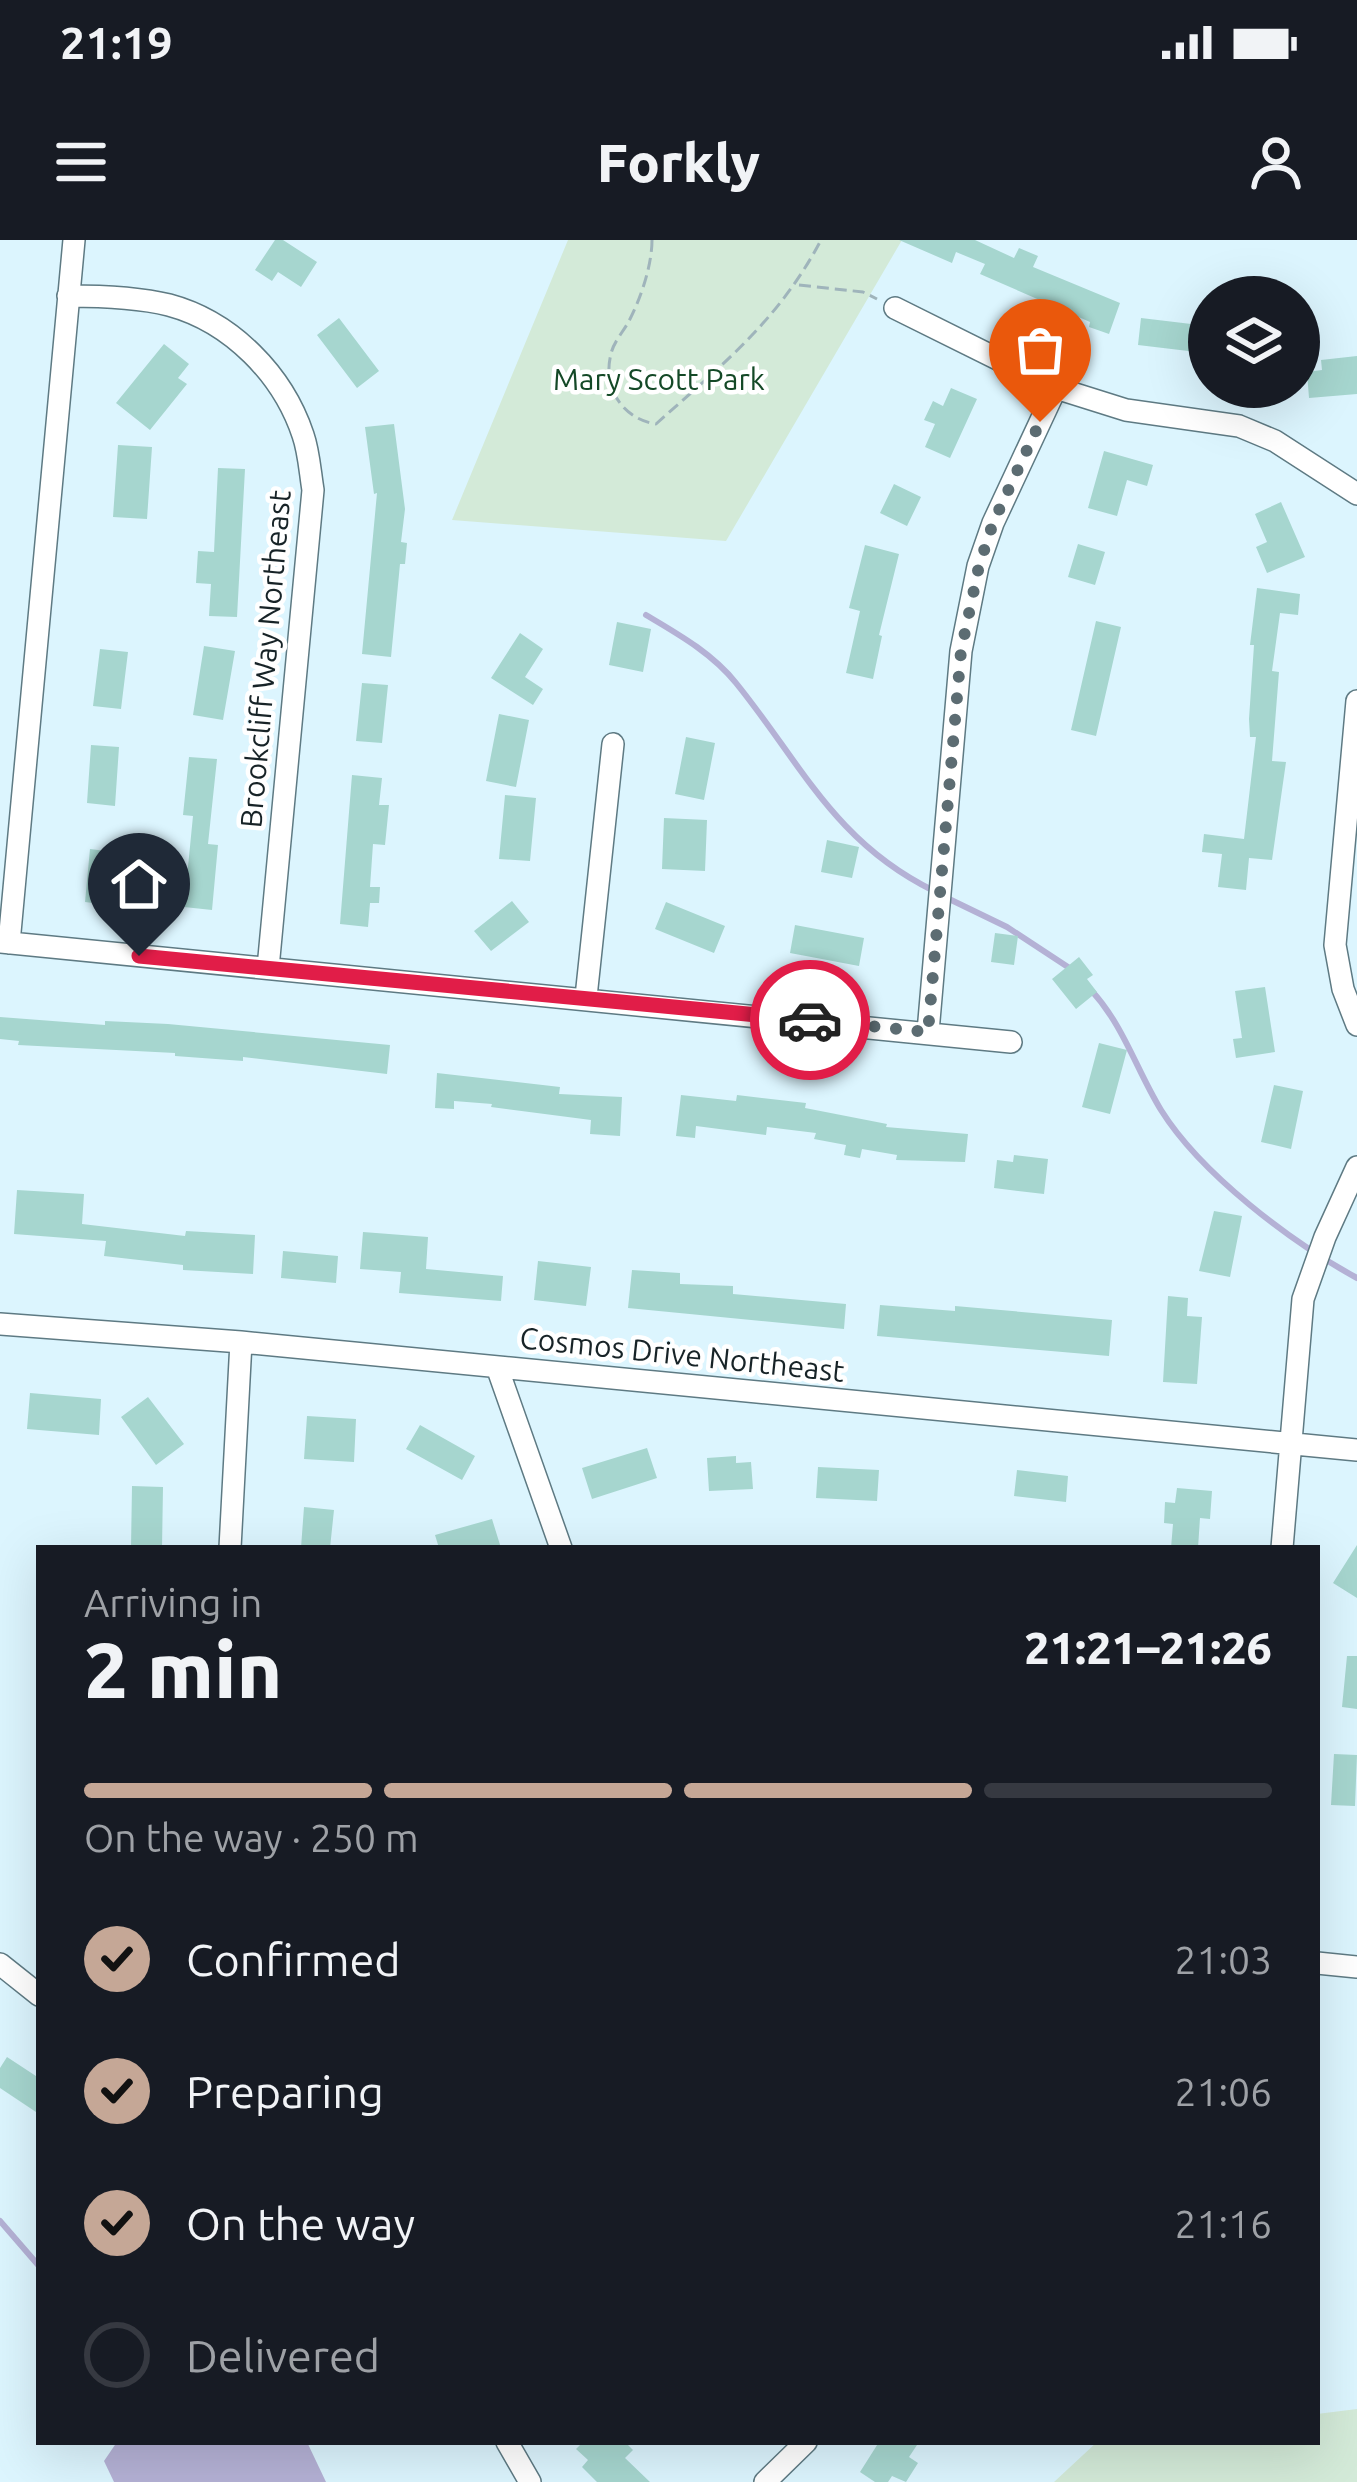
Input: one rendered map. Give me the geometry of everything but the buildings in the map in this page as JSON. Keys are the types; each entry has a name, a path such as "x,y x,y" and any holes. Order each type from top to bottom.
{"street":[{"path":"74,240 5,943 1011,1042"},
{"name":"Brookcliff Way Northeast","path":"68,296 171,305 229,333 270,371 285,392 304,437 313,490 268,968"},
{"path":"895,308 1056,388 1126,410 1239,426 1275,441 1357,494"},
{"path":"928,1032 961,651 993,523 1056,388"},
{"path":"1357,700 1335,945 1343,989 1357,1025"},
{"path":"586,998 613,744"},
{"path":"1282,1545 1303,1299 1357,1167"},
{"name":"Cosmos Drive Northeast","path":"0,1324 241,1342 1357,1450"},
{"path":"230,1545 241,1342"},
{"path":"496,1366 560,1545"},
{"path":"1320,1963 1357,1967"},
{"path":"0,1964 36,1993"},
{"path":"509,2445 530,2482"},
{"path":"764,2482 803,2445"}],"path":[{"path":"652,240 636,305 611,352 609,382 637,421 656,424 735,356 797,285 821,240"},
{"path":"797,285 862,292 895,308"}],"green space":[{"name":"Mary Scott Park","path":"568,240 902,240 726,541 452,520"},
{"path":"1357,2409 1357,2482 1054,2482 1094,2445 1320,2445 1320,2414"}],"shaded area":[{"path":"115,2445 308,2445 326,2482 114,2482 104,2461"}],"waterway":[{"path":"646,615 716,662 845,825 899,871 934,891"},
{"path":"945,897 1007,927 1074,971"},
{"path":"1091,990 1121,1033 1161,1110 1199,1158 1277,1226 1357,1278"},
{"path":"0,2221 36,2263"}],"way so far":[{"path":"810,1020 928,1032 961,651 993,523 1040,422"}],"route":[{"path":"139,956 810,1020"}]}
